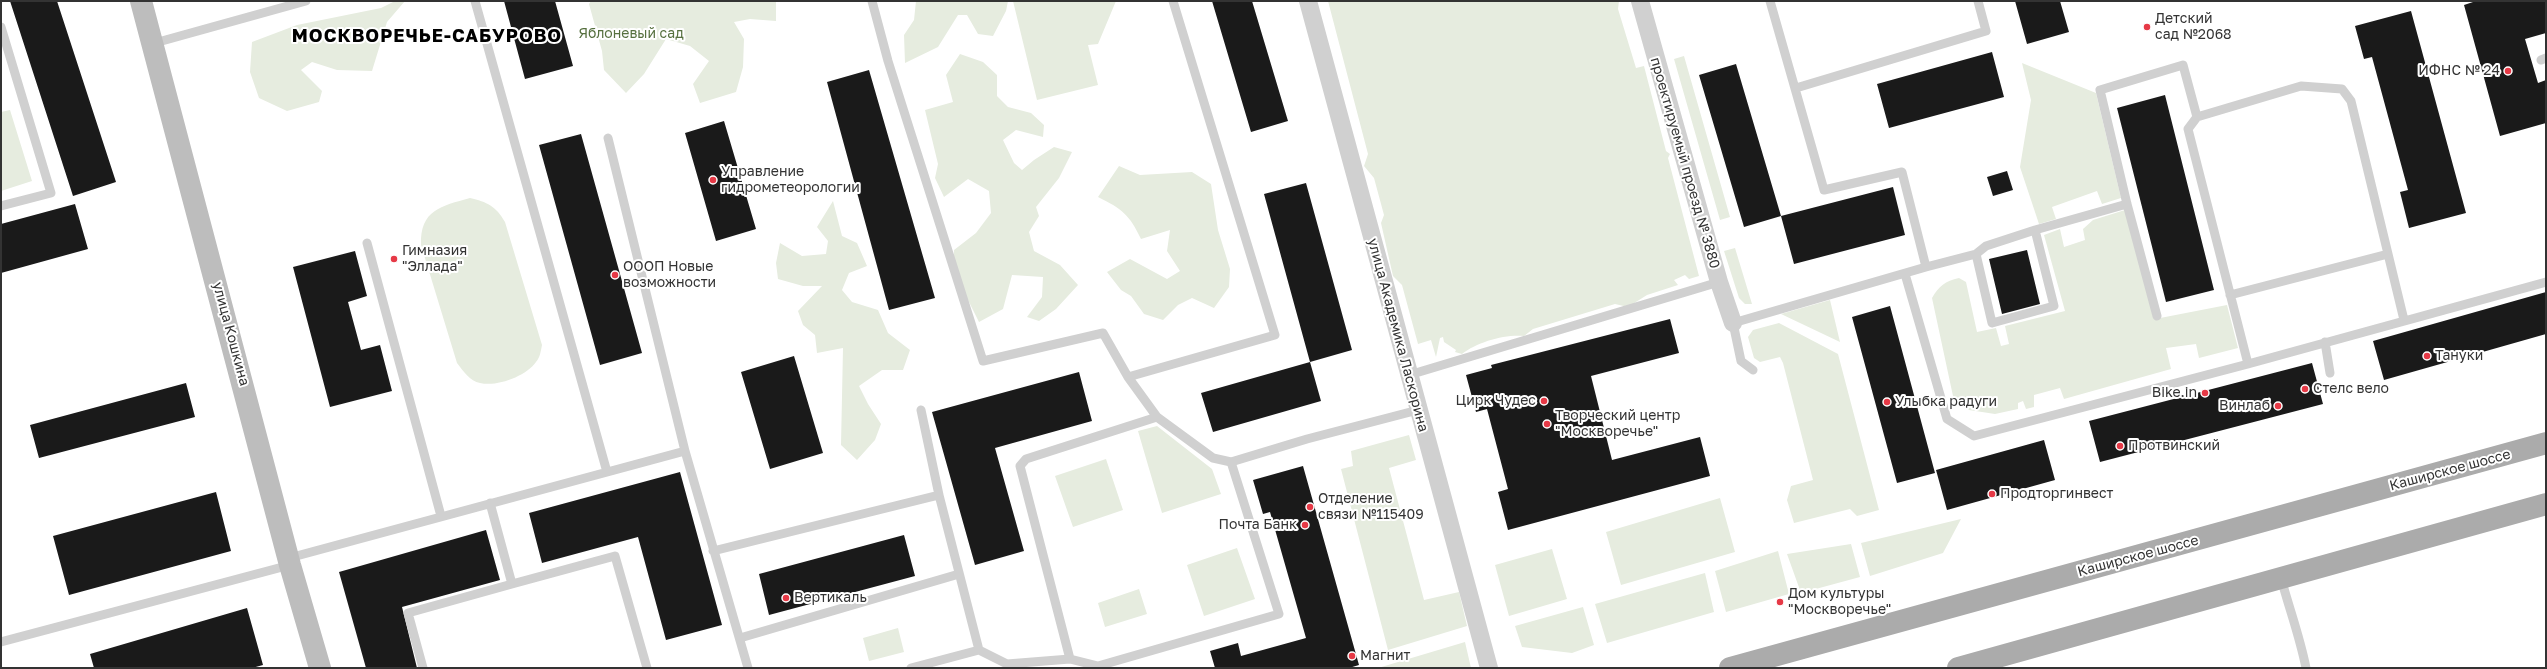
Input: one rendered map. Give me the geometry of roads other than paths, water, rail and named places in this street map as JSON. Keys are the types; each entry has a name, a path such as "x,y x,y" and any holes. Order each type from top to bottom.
{"main road":[{"name":"улица Кошкина","path":"141,1 238,362 289,561 320,668"},
{"name":"Каширское шоссе","path":"1730,668 2546,443"},
{"path":"1958,668 2546,504"}],"street":[{"name":"улица Академика Ласкорина","path":"1308,1 1489,668"},
{"name":"проектируемый проезд № 3880","path":"1640,1 1719,282 1733,323"}],"lane":[{"path":"152,44 306,1"},
{"path":"475,1 607,472"},
{"path":"872,1 888,62 983,361 1103,333 1128,377 1157,416 1213,458 1231,462 1307,439 1418,410"},
{"path":"1128,377 1275,335 1173,1"},
{"path":"1770,1 1824,190 1902,172 1926,268"},
{"path":"1796,88 1986,31 1978,1"},
{"path":"1,27 51,193 1,206"},
{"path":"2157,316 2127,204 2100,90 2183,65 2197,117"},
{"path":"2248,364 2188,129 2197,117 2301,86 2342,89 2351,101 2404,320"},
{"path":"608,138 685,452 748,668"},
{"path":"1753,370 1741,362 1733,323 1976,254 1986,246 2035,230 2127,204"},
{"path":"1976,254 1992,323 2054,306 2035,230"},
{"path":"367,244 441,516"},
{"path":"2230,295 2388,254"},
{"path":"1905,274 1947,419 1974,436 2248,364 2546,282"},
{"path":"1409,375 1719,282"},
{"path":"2325,342 2330,373"},
{"path":"921,410 939,495 979,650"},
{"path":"1070,659 1020,466 1026,459 1157,416"},
{"path":"1,642 289,561 441,516 685,452"},
{"path":"911,668 979,650 1007,664 1070,659 1098,666 1279,614 1231,462"},
{"path":"713,551 939,495"},
{"path":"490,503 512,584"},
{"path":"423,668 408,613 615,556 647,668"},
{"path":"740,638 960,574"},
{"path":"2281,578 2293,620 2300,636 2306,668"}],"place":[{"name":"Детский сад №2068","path":"2147,27"},
{"name":"ИФНС № 24","path":"2508,71"},
{"name":"Управление гидрометеорологии","path":"713,180"},
{"name":"Гимназия \"Эллада\"","path":"394,259"},
{"name":"ОООП Новые возможности","path":"615,275"},
{"name":"Тануки","path":"2427,356"},
{"name":"Стелс вело","path":"2305,389"},
{"name":"Bike.in","path":"2205,393"},
{"name":"Цирк Чудес","path":"1544,401"},
{"name":"Улыбка радуги","path":"1887,402"},
{"name":"Винлаб","path":"2278,406"},
{"name":"Творческий центр \"Москворечье\"","path":"1547,424"},
{"name":"Протвинский","path":"2120,446"},
{"name":"Продторгинвест","path":"1992,494"},
{"name":"Отделение связи №115409","path":"1310,507"},
{"name":"Почта Банк","path":"1305,525"},
{"name":"Вертикаль","path":"786,598"},
{"name":"Дом культуры \"Москворечье\"","path":"1780,602"},
{"name":"Магнит","path":"1352,656"}],"district":[{"name":"МОСКВОРЕЧЬЕ-САБУРОВО","path":"427,36"}],"park label":[{"name":"Яблоневый сад","path":"631,34"}]}
